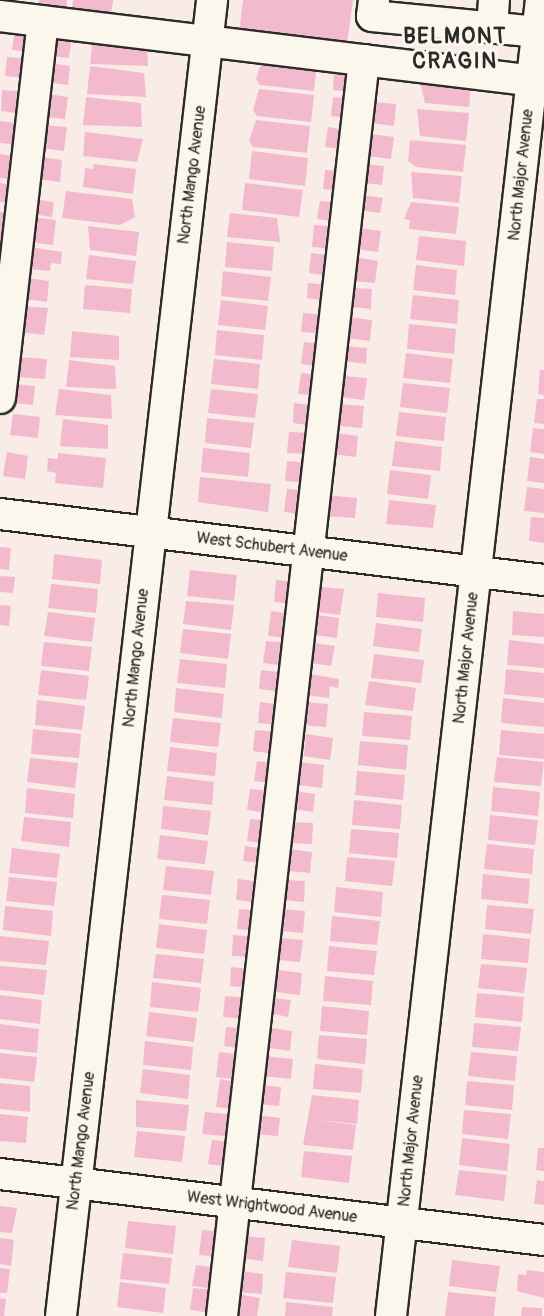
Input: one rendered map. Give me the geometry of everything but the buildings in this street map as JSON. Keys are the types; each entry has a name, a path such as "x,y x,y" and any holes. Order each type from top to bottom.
{"street":[{"name":"North Mango Avenue","path":"61,1316 212,0"},
{"path":"374,0 372,16 493,14 537,32"},
{"name":"North Major Avenue","path":"391,1316 476,572 538,81 537,32 541,0"},
{"path":"0,16 538,81"},
{"path":"0,398 43,21"},
{"path":"222,1316 364,60"},
{"name":"West Schubert Avenue","path":"0,514 544,580"},
{"name":"West Wrightwood Avenue","path":"0,1174 544,1240"}],"district":[{"name":"BELMONT CRAGIN","path":"455,48"}]}
